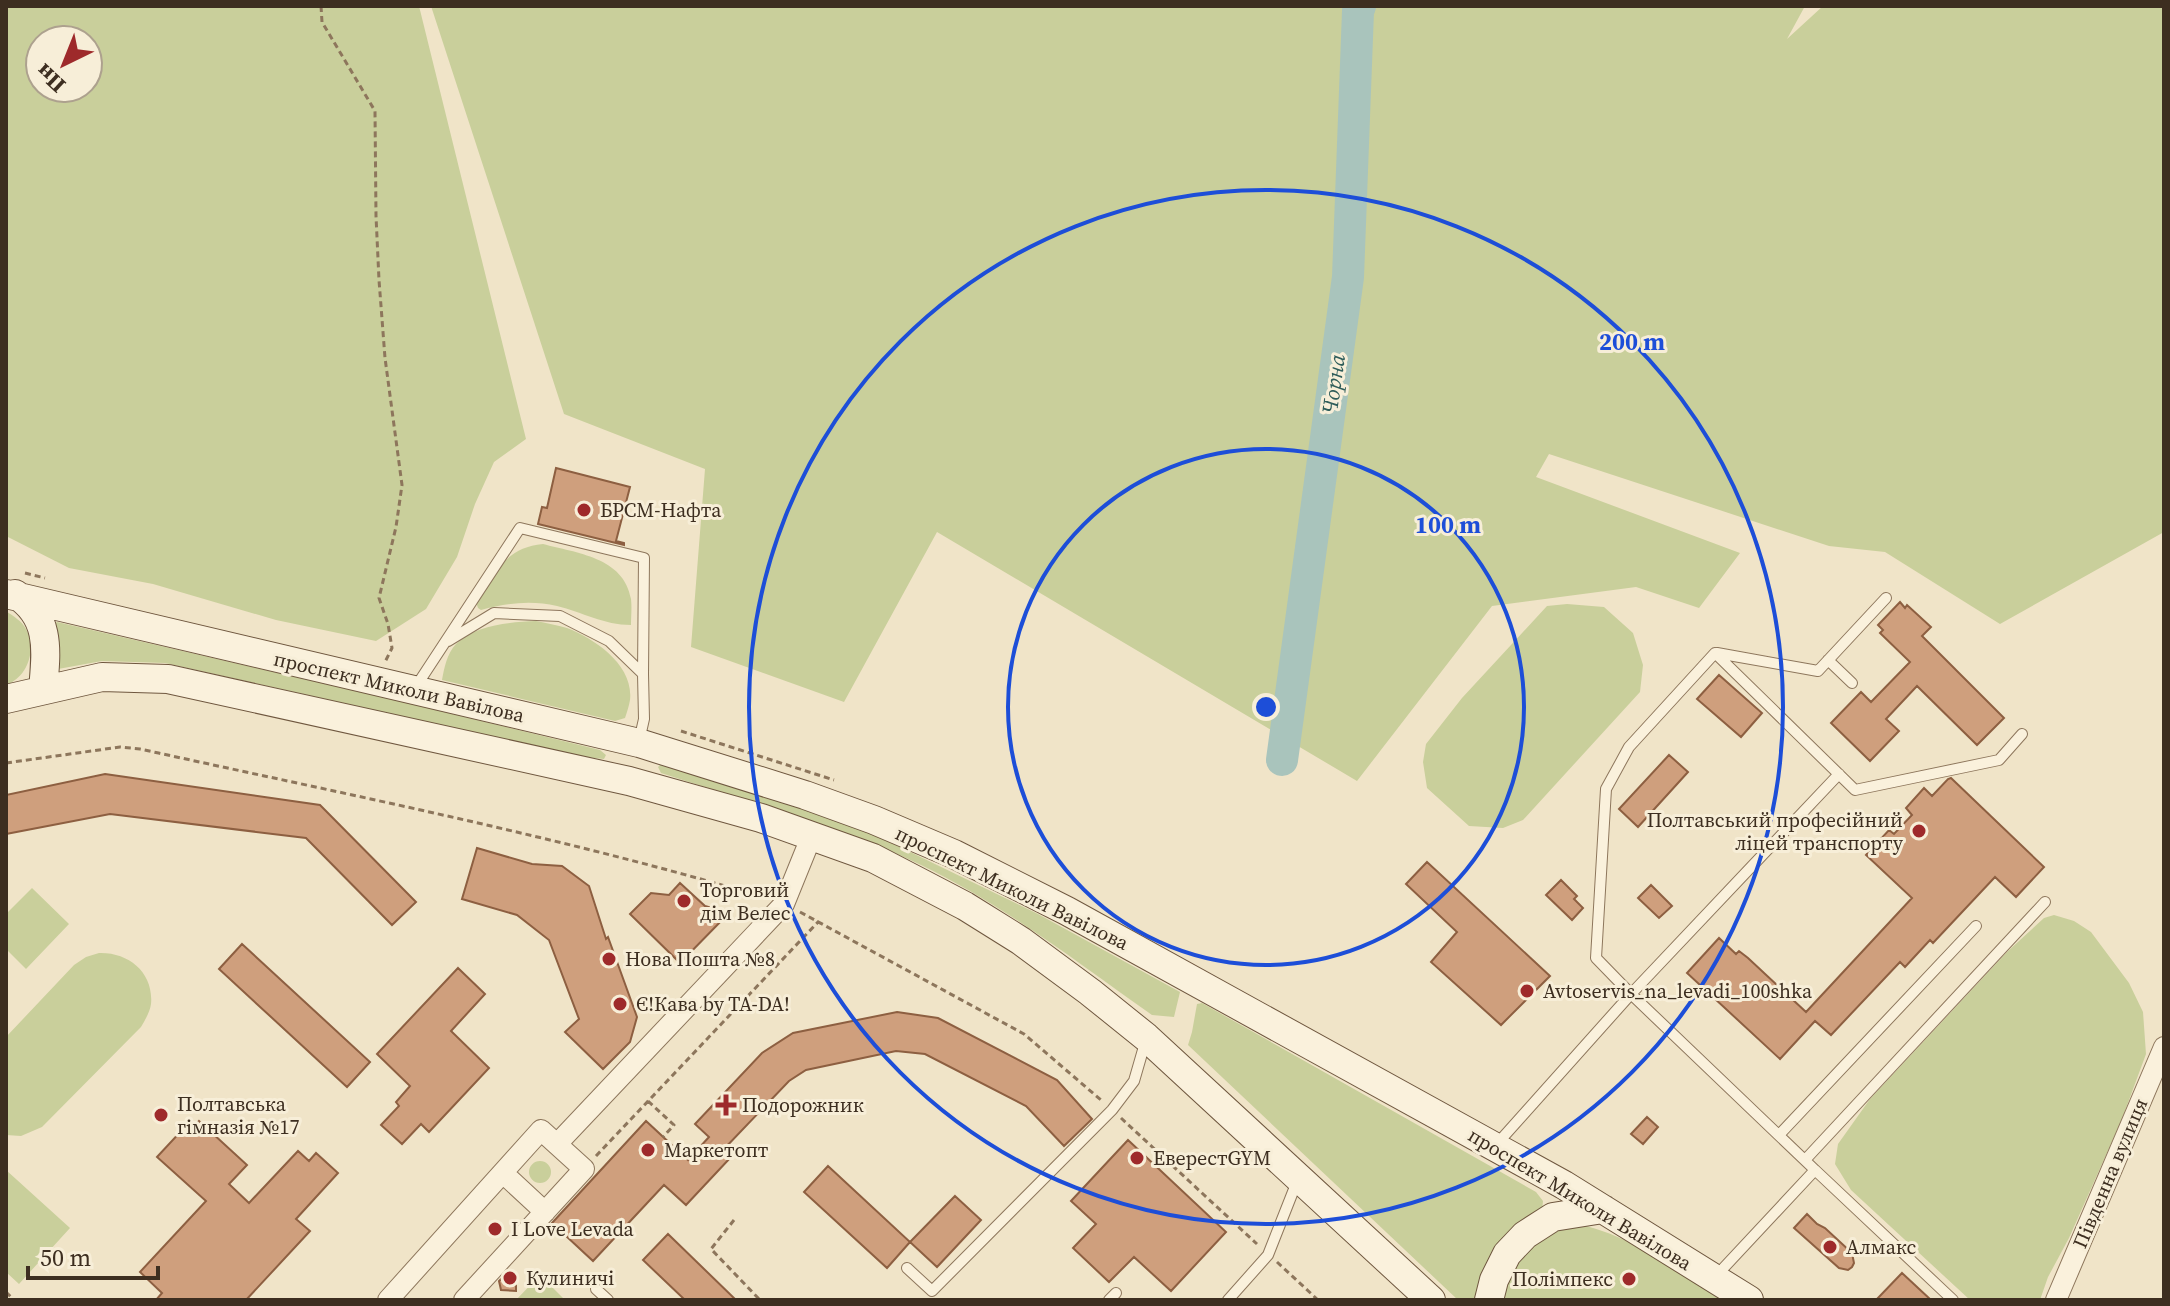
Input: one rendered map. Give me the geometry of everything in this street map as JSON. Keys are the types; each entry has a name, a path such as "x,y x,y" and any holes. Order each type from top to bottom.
{"main road":[{"path":"11,593 37,616 45,635 43,690"},
{"name":"проспект Миколи Вавілова","path":"11,593 639,743 850,810 954,854 1067,911 1564,1185 1749,1300"},
{"name":"проспект Миколи Вавілова","path":"6,699 102,677 168,679 629,781 761,818 873,858 965,906 1090,992 1146,1037 1431,1300"},
{"path":"629,781 639,743"},
{"path":"1489,1300 1494,1280 1507,1254 1525,1235 1553,1217 1603,1209"}],"street":[{"path":"557,1144 784,904 812,835"},
{"name":"Південна вулиця","path":"2056,1300 2164,1047"},
{"path":"388,1300 541,1130 584,1169 464,1300"},
{"path":"503,1173 545,1212"}],"lane":[{"path":"413,691 520,528 644,558 644,719 639,743"},
{"path":"1715,653 1818,671 1886,598"},
{"path":"444,644 494,613 560,616 609,641 643,674"},
{"path":"1715,653 1855,790 1999,760 2022,734"},
{"path":"1715,653 1629,747 1606,789 1596,958 1953,1300"},
{"path":"1828,660 1852,683"},
{"path":"1495,1147 1631,994 1839,774"},
{"path":"1805,1160 2045,902"},
{"path":"1779,1135 1976,926"},
{"path":"907,1268 932,1291 1112,1110 1134,1081 1146,1037"},
{"path":"1714,1278 1815,1170"},
{"path":"1228,1300 1268,1255 1299,1177"},
{"path":"596,1289 608,1300"}],"path":[{"path":"321,6 322,22 375,111 376,216 383,327 402,485 396,527 379,598 392,648"},
{"path":"6,763 120,747 140,749 614,856 784,904 1024,1034 1112,1110 1318,1300"},
{"path":"584,1169 819,921"},
{"path":"648,1101 674,1125 663,1137"},
{"path":"734,1220 711,1249 760,1300"},
{"path":"6,1292 14,1300"}],"green space":[{"path":"6,6 419,6 526,439 494,462 475,504 457,557 426,609 376,641 276,620 153,584 69,568 6,536"},
{"path":"431,6 1805,6 1787,39 1823,6 2164,6 2164,532 2000,624 1885,552 1829,546 1549,454 1536,477 1740,553 1699,608 1636,587 1492,606 1357,781 937,532 844,702 691,647 705,469 564,414"},
{"path":"543,544 597,559 619,574 627,585 631,599 631,625 612,623 538,603 478,608 476,602 510,556 530,546"},
{"path":"1547,606 1604,607 1633,633 1643,665 1640,692 1523,820 1503,828 1469,826 1427,788 1423,762 1426,744 1462,698"},
{"path":"6,611 24,626 31,645 25,669 6,685"},
{"path":"536,621 578,633 610,655 626,676 630,687 625,718 615,721 442,680 450,652 464,638 493,626"},
{"path":"57,622 420,706 600,750 606,755 604,759 585,757 165,663 102,661 58,669 50,625"},
{"path":"661,764 778,799 867,831 1038,914 1180,992 1174,1017 1152,1015 1011,916 921,865 825,826 661,773 658,767"},
{"path":"32,888 69,924 26,969 6,949 6,914"},
{"path":"2054,915 2074,921 2091,932 2129,983 2143,1012 2146,1054 2122,1119 2040,1300 1970,1300 1851,1190 1835,1164 1838,1144 1870,1099 2007,952 2044,918"},
{"path":"99,953 120,956 144,974 151,993 146,1019 42,1127 21,1136 6,1135 6,1037 74,965"},
{"path":"1202,1003 1536,1192 1543,1201 1542,1211 1481,1300 1458,1300 1188,1045 1197,1004"},
{"path":"540,1161 548,1164 551,1172 548,1180 540,1183 532,1180 529,1172 532,1164"},
{"path":"6,1170 70,1228 19,1284 6,1272"},
{"path":"1583,1225 1640,1248 1730,1300 1502,1300 1510,1265 1532,1242 1557,1228"},
{"path":"540,1275 565,1300 516,1300"}],"building":[{"path":"556,468 630,487 616,541 624,545 538,524 542,507 547,508"},
{"path":"1900,602 1931,627 1922,636 2004,718 1977,745 1917,686 1886,719 1899,731 1870,761 1831,723 1861,692 1871,702 1910,662 1880,633 1883,630 1878,625"},
{"path":"1719,675 1762,713 1741,737 1697,699"},
{"path":"1669,755 1688,772 1638,827 1619,809"},
{"path":"105,774 320,805 416,902 392,925 306,838 110,814 6,834 6,795"},
{"path":"1951,778 2044,867 2016,897 1995,877 1933,943 1930,940 1905,967 1900,962 1831,1035 1815,1021 1780,1059 1687,973 1719,938 1736,954 1739,951 1748,958 1806,1012 1912,898 1866,855 1889,830 1894,834 1912,815 1906,808 1924,788 1932,796"},
{"path":"477,848 532,864 562,866 589,886 637,1017 630,1042 603,1069 565,1032 579,1019 549,940 517,915 462,899"},
{"path":"1427,862 1550,976 1501,1025 1431,962 1457,932 1406,884"},
{"path":"1561,880 1577,896 1574,899 1583,908 1572,920 1546,895"},
{"path":"680,883 705,906 729,913 680,963 630,914 651,893 669,895"},
{"path":"1651,885 1672,906 1659,918 1638,898"},
{"path":"242,944 370,1062 347,1087 219,969"},
{"path":"458,968 485,994 451,1031 489,1068 429,1132 421,1124 402,1144 381,1125 399,1106 396,1102 410,1086 377,1054"},
{"path":"897,1012 938,1018 1057,1080 1092,1119 1064,1146 1026,1106 925,1054 896,1051 806,1070 789,1081 723,1150 731,1157 686,1205 664,1185 593,1261 552,1223 646,1121 688,1160 709,1137 695,1124 762,1053 793,1033"},
{"path":"1647,1117 1658,1127 1643,1144 1631,1134"},
{"name":"Полтавська гімназія №17","path":"199,1121 247,1165 229,1184 249,1203 298,1151 309,1161 316,1153 338,1173 296,1219 310,1231 246,1300 156,1300 162,1293 140,1272 206,1201 157,1157 182,1130 187,1134"},
{"path":"1128,1140 1226,1232 1171,1291 1134,1257 1109,1282 1073,1248 1096,1224 1071,1201"},
{"path":"828,1166 910,1242 887,1268 804,1192"},
{"path":"955,1196 981,1220 937,1267 910,1242"},
{"path":"1807,1214 1852,1253 1852,1267 1848,1270 1839,1268 1794,1228"},
{"path":"668,1234 736,1300 685,1300 643,1260"},
{"name":"Кулиничі","path":"516,1273 516,1291 501,1290 499,1281 506,1274"},
{"path":"1902,1273 1931,1300 1876,1300"}],"waterway":[{"name":"Чорна","path":"1282,760 1348,277 1360,6"}],"place":[{"name":"БРСМ-Нафта","path":"584,510"},
{"name":"Полтавський професійний ліцей транспорту","path":"1919,831"},
{"name":"Торговий дім Велес","path":"684,901"},
{"name":"Нова Пошта №8","path":"609,959"},
{"name":"Avtoservis_na_levadi_100shka","path":"1527,991"},
{"name":"Є!Кава by TA-DA!","path":"620,1004"},
{"name":"Подорожник","path":"726,1105"},
{"name":"Полтавська гімназія №17","path":"161,1115"},
{"name":"Маркетопт","path":"648,1150"},
{"name":"ЕверестGYM","path":"1137,1158"},
{"name":"I Love Levada","path":"495,1229"},
{"name":"Алмакс","path":"1830,1247"},
{"name":"Кулиничі","path":"510,1278"},
{"name":"Полімпекс","path":"1629,1279"}]}
